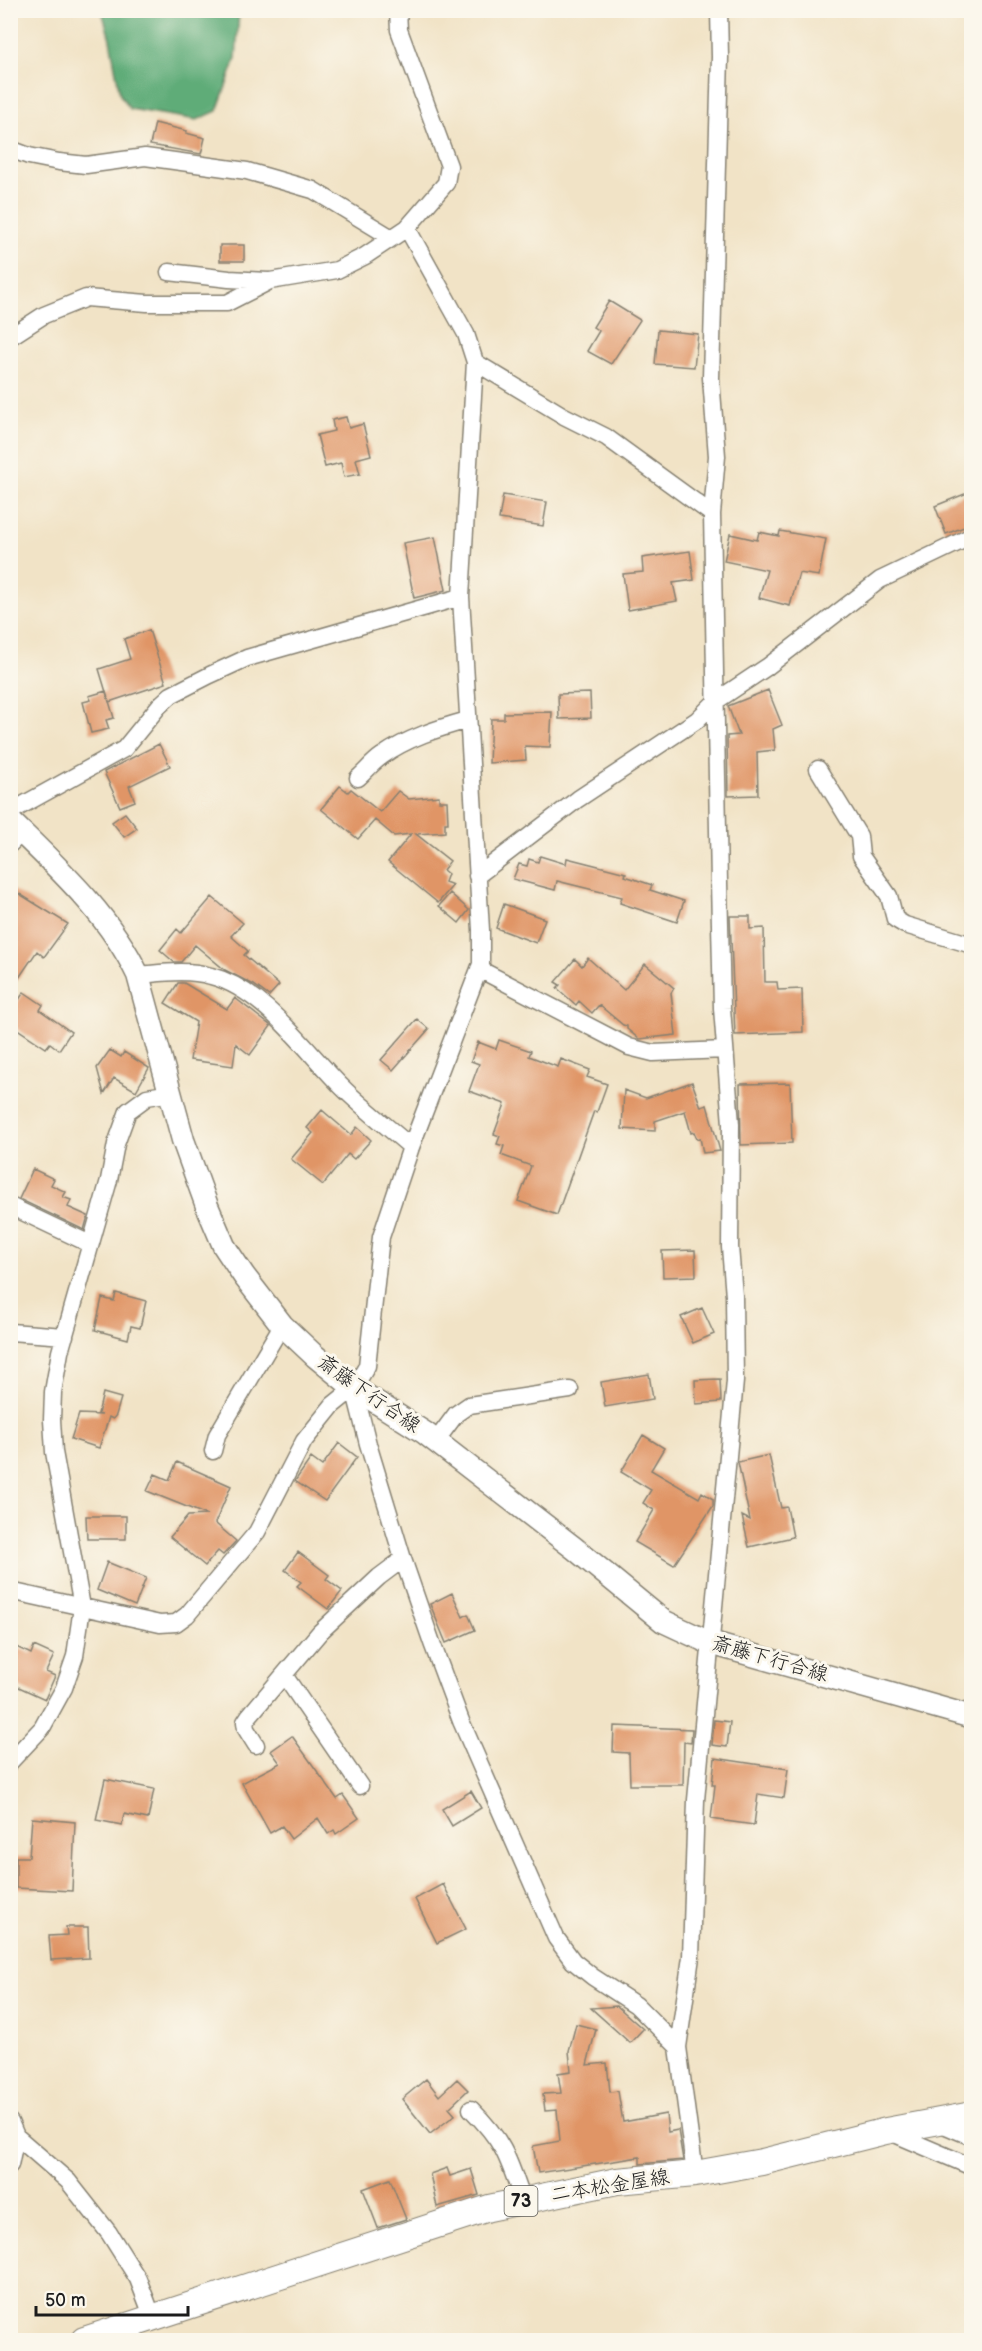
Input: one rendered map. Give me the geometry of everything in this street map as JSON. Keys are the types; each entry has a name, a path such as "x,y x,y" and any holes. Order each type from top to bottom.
{"main road":[{"name":"斎藤下行合線","path":"14,832 78,888 115,935 138,975 194,1172 224,1245 244,1276 282,1325 315,1356 354,1388 436,1442 574,1548 663,1621 710,1643 972,1717"},
{"name":"二本松金屋線","path":"84,2340 489,2208 617,2181 695,2174 762,2162 886,2131 972,2115"}],"street":[{"path":"169,272 270,281 337,270 365,256 407,228 446,183 449,166 402,40 398,10"},
{"path":"695,2174 678,2047 691,1957 696,1800 735,1381 734,1296 730,1246 731,1124 725,1050 719,883 712,514 717,456 711,378 720,57 719,10"},
{"path":"10,149 29,156 86,165 145,157 247,171 313,190 392,238"},
{"path":"10,1591 160,1624 176,1623 187,1615 257,1533 304,1441 333,1405 354,1388 367,1366 381,1237 411,1147 479,969 482,930 461,597 475,363 466,334 407,228"},
{"path":"10,337 44,315 86,298 147,303 227,303 270,281"},
{"path":"475,363 564,416 606,437 712,514"},
{"path":"477,876 578,799 697,720 716,701 766,667 880,580 972,536"},
{"path":"10,812 124,749 159,706 171,695 210,675 247,658 461,597"},
{"path":"358,778 382,756 397,748 441,727 468,720"},
{"path":"818,769 859,836 861,856 889,896 895,919 905,925 972,945"},
{"path":"479,969 629,1047 653,1053 725,1050"},
{"path":"138,975 180,971 211,976 233,984 273,1015 343,1088 411,1147"},
{"path":"10,1762 42,1728 64,1688 75,1656 82,1607 54,1452 53,1392 65,1336 109,1180 116,1144 128,1111 147,1097 171,1093"},
{"path":"10,1206 90,1244"},
{"path":"213,1451 217,1435 282,1325"},
{"path":"10,1332 65,1336"},
{"path":"354,1388 368,1444 403,1559 461,1720 556,1938 573,1961 636,2005 678,2047"},
{"path":"436,1442 456,1414 469,1405 570,1390"},
{"path":"256,1745 246,1729 245,1722 320,1632 379,1577 403,1559"},
{"path":"284,1675 360,1786"},
{"path":"471,2109 492,2129 506,2152 523,2201"},
{"path":"935,2122 972,2137"},
{"path":"10,2165 13,2129"},
{"path":"13,2129 69,2181 109,2233 138,2278 153,2318"},
{"path":"886,2131 972,2167"}],"green space":[{"path":"102,11 239,11 236,59 217,111 197,120 130,109 120,95 110,39"}],"building":[{"path":"155,123 205,138 201,154 150,145"},
{"path":"220,245 244,245 244,261 220,261"},
{"path":"609,301 640,320 611,364 587,351 599,331 593,327"},
{"path":"658,330 698,334 694,367 655,364"},
{"path":"346,417 349,428 363,424 371,455 356,459 360,474 344,477 341,463 325,467 317,435 334,431 332,420"},
{"path":"972,491 972,524 946,534 935,506"},
{"path":"503,495 547,502 543,526 499,519"},
{"path":"780,531 826,539 819,576 799,573 790,606 759,598 767,570 724,561 730,534 757,540 759,532 779,536"},
{"path":"435,537 446,590 414,598 403,543"},
{"path":"690,551 694,580 673,583 677,601 628,610 623,574 643,572 642,558"},
{"path":"149,630 166,683 109,702 99,669 130,659 124,639"},
{"path":"768,690 782,725 773,729 775,750 757,752 758,795 728,796 727,736 739,735 728,706"},
{"path":"106,691 114,718 106,720 109,729 91,733 83,702 91,700 89,696"},
{"path":"590,693 591,718 559,719 558,694"},
{"path":"552,712 550,747 525,746 526,760 489,763 491,719 504,719 504,713"},
{"path":"159,744 170,766 129,786 135,801 120,807 104,772"},
{"path":"340,786 348,792 351,789 380,812 398,791 409,799 439,796 439,801 447,801 448,823 445,823 445,832 416,834 450,861 443,870 448,874 445,882 453,885 438,903 388,862 411,834 394,836 375,820 358,839 321,809"},
{"path":"125,813 137,828 124,837 112,822"},
{"path":"540,856 566,864 567,858 626,873 625,876 652,885 650,890 684,901 677,922 620,903 622,897 557,881 555,890 513,879 519,864 527,866 529,859 538,862"},
{"path":"10,888 68,924 44,957 37,951 10,991"},
{"path":"450,893 469,910 459,923 439,906"},
{"path":"212,897 243,923 231,936 248,951 244,955 279,985 269,996 254,985 225,970 195,945 181,962 174,962 160,950 177,929 181,933"},
{"path":"504,904 545,919 536,943 496,928"},
{"path":"730,916 750,916 750,929 764,928 765,982 777,982 778,990 802,989 803,1032 735,1035"},
{"path":"588,958 624,990 645,964 674,988 671,993 676,1035 639,1039 627,1029 627,1026 599,1005 592,1013 579,1001 576,1005 557,988 560,985 555,982 575,959 582,966"},
{"path":"178,983 184,983 227,1009 235,998 271,1026 250,1055 236,1044 233,1066 190,1060 196,1022 165,1003"},
{"path":"24,992 43,1005 40,1010 71,1032 59,1050 50,1043 46,1048 10,1024 10,1013"},
{"path":"417,1019 429,1029 393,1070 381,1060"},
{"path":"499,1040 531,1051 529,1056 558,1067 561,1059 590,1070 587,1077 607,1084 597,1112 594,1111 557,1215 518,1201 531,1166 501,1155 504,1146 497,1144 500,1136 494,1134 505,1104 469,1091 479,1064 471,1061 478,1042 496,1049"},
{"path":"110,1050 121,1057 124,1052 149,1068 136,1091 114,1078 104,1094 97,1068"},
{"path":"692,1082 701,1107 707,1105 720,1151 703,1153 700,1138 697,1139 694,1132 691,1133 685,1111 655,1121 655,1131 622,1129 624,1090 646,1098"},
{"path":"790,1083 792,1143 741,1145 740,1084"},
{"path":"322,1110 351,1135 357,1127 371,1140 354,1159 348,1154 323,1185 291,1159 313,1133 307,1128"},
{"path":"33,1169 54,1179 51,1185 66,1192 63,1197 71,1200 68,1207 88,1216 84,1230 19,1199"},
{"path":"695,1250 696,1276 663,1277 662,1251"},
{"path":"116,1293 146,1301 140,1328 131,1326 128,1339 95,1330 102,1298 114,1301"},
{"path":"702,1308 714,1334 693,1343 681,1317"},
{"path":"649,1374 653,1399 605,1407 601,1382"},
{"path":"720,1379 721,1402 696,1404 695,1380"},
{"path":"103,1393 121,1398 116,1415 113,1419 109,1417 99,1448 71,1439 79,1414 102,1415 98,1414"},
{"path":"643,1435 664,1448 651,1470 699,1498 702,1492 713,1499 713,1506 674,1565 635,1542 654,1510 643,1503 651,1490 621,1472"},
{"path":"339,1443 357,1457 325,1501 295,1481 311,1458 322,1466"},
{"path":"769,1455 781,1508 787,1507 793,1537 749,1547 742,1516 750,1520 738,1462"},
{"path":"177,1462 231,1486 215,1523 236,1541 223,1555 218,1551 205,1566 170,1537 188,1516 207,1515 147,1491 155,1474 169,1480"},
{"path":"86,1516 126,1516 126,1539 87,1539"},
{"path":"298,1552 329,1575 326,1579 342,1591 328,1609 297,1586 301,1582 285,1570"},
{"path":"107,1562 146,1578 135,1606 97,1590"},
{"path":"452,1593 463,1617 468,1614 475,1630 446,1643 430,1604"},
{"path":"10,1644 31,1654 34,1646 54,1655 46,1672 55,1676 45,1699 10,1683"},
{"path":"714,1720 730,1722 727,1747 712,1745"},
{"path":"614,1726 692,1729 691,1743 684,1742 683,1785 630,1785 629,1753 613,1752"},
{"path":"292,1736 337,1799 343,1795 359,1818 336,1834 334,1830 328,1834 318,1818 291,1839 282,1826 270,1833 242,1783 280,1763 271,1751"},
{"path":"715,1758 788,1769 784,1798 758,1794 754,1825 711,1819"},
{"path":"105,1779 154,1789 148,1819 124,1814 122,1825 96,1820"},
{"path":"471,1791 481,1808 452,1826 442,1809"},
{"path":"32,1818 75,1822 72,1891 16,1888 16,1857 29,1857"},
{"path":"443,1884 466,1929 437,1943 415,1899"},
{"path":"66,1927 88,1927 89,1958 51,1960 49,1936 67,1935"},
{"path":"617,2006 643,2029 630,2043 591,2008"},
{"path":"576,2024 596,2029 587,2065 607,2063 610,2092 618,2091 623,2122 666,2114 668,2132 678,2130 683,2160 640,2164 640,2157 538,2173 533,2146 560,2141 557,2110 545,2111 543,2094 561,2093 558,2073 571,2071 569,2051"},
{"path":"426,2079 439,2096 457,2079 468,2090 449,2108 455,2115 430,2134 402,2099"},
{"path":"447,2168 450,2176 471,2169 479,2195 437,2207 430,2174"},
{"path":"390,2179 406,2219 378,2228 363,2189"}]}
